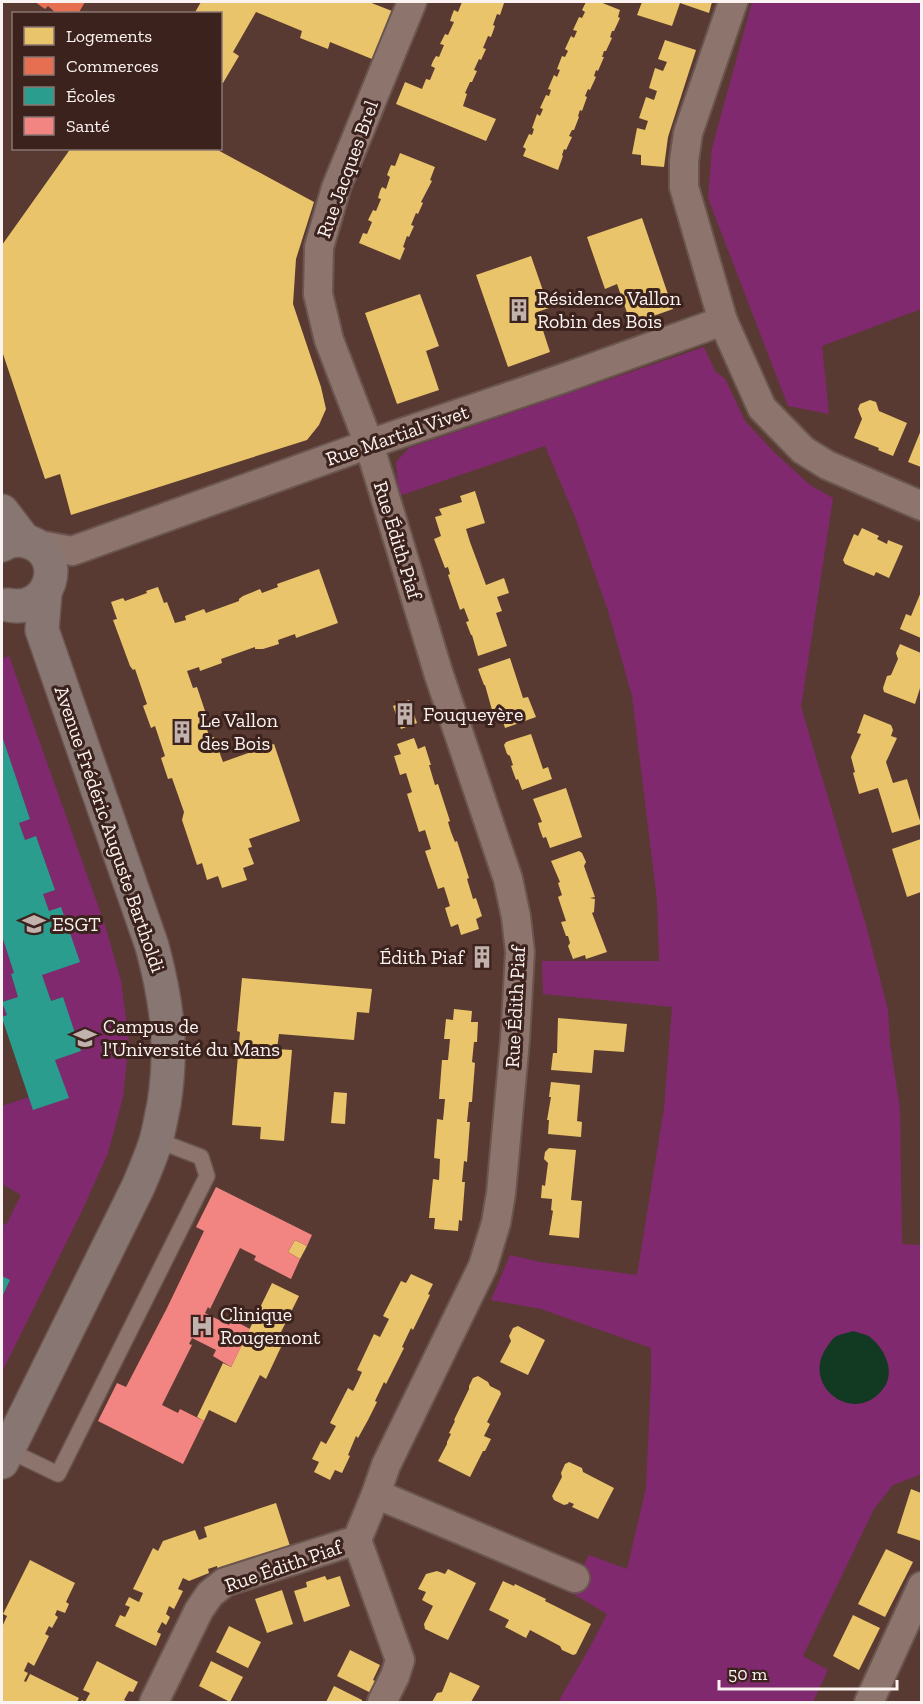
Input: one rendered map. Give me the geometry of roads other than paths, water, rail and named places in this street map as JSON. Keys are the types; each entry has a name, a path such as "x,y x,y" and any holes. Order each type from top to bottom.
{"street":[{"name":"Rue Jacques Brel","path":"369,444 327,328 318,294 319,247 336,188 412,2"},
{"path":"733,2 688,133 684,160 684,188 723,321 762,408 802,450 827,465 921,506"},
{"name":"Rue Martial Vivet","path":"72,551 369,444 723,321"},
{"name":"Rue Édith Piaf","path":"154,1702 199,1610 210,1594 225,1582 357,1540 386,1465 483,1266 496,1222 501,1193 515,1040 520,952 516,917 508,879 439,675 369,444"},
{"name":"Avenue Frédéric Auguste Bartholdi","path":"2,511 20,543 42,550 51,567 42,630 152,946 161,981 169,1052 167,1081 156,1142 138,1187 5,1456"},
{"path":"5,604 16,607 33,603 48,587 72,551 20,543"},
{"path":"5,604 42,630"},
{"path":"376,1494 575,1578"},
{"path":"357,1540 400,1660 396,1676 382,1702"},
{"path":"869,1702 921,1586"}],"lane":[{"path":"5,1456 58,1474 207,1176 201,1157 156,1142"}],"place":[{"name":"Résidence Vallon Robin des Bois","path":"519,310"},
{"name":"Fouqueyère","path":"405,714"},
{"name":"Le Vallon des Bois","path":"182,732"},
{"name":"ESGT","path":"34,924"},
{"name":"Édith Piaf","path":"482,957"},
{"name":"Campus de l'Université du Mans","path":"85,1038"},
{"name":"Clinique Rougemont","path":"202,1326"}]}
